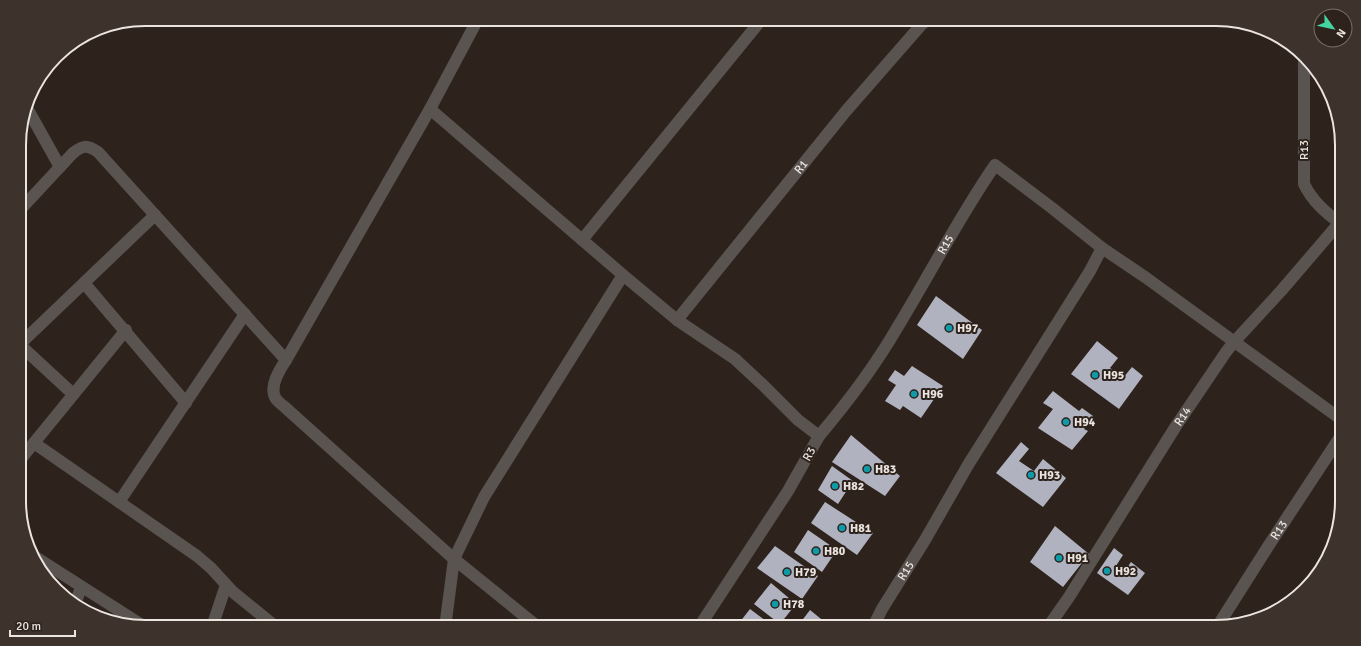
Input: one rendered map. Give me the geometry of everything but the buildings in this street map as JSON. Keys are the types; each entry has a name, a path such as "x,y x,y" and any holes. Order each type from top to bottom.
{"street":[{"path":"474,26 430,109 278,373 274,387 275,398 454,559 529,620"},
{"path":"582,240 756,26"},
{"name":"R1","path":"677,320 846,111 920,26"},
{"name":"R13","path":"1304,65 1304,184 1310,196 1320,208 1335,218"},
{"name":"R3","path":"430,109 677,320 735,359 798,420 819,436 788,492 704,620"},
{"path":"30,114 60,167"},
{"path":"26,203 73,153 81,147 89,147 98,152 286,360"},
{"name":"R15","path":"819,436 845,404 896,330 979,189 995,165 1102,248 1335,415"},
{"path":"26,339 155,215"},
{"name":"R14","path":"1053,620 1069,597 1176,426 1234,342 1335,229"},
{"name":"R15","path":"877,620 968,465 1090,271 1102,248"},
{"path":"446,620 454,559 484,497 623,275"},
{"path":"84,283 126,330 186,403"},
{"path":"119,502 245,314"},
{"path":"26,453 126,330"},
{"path":"26,351 73,394"},
{"path":"34,443 197,556 211,568 233,592 267,620"},
{"name":"R13","path":"1222,620 1268,545 1335,444"},
{"path":"43,562 81,588 132,619"},
{"path":"214,620 226,585"},
{"path":"77,598 81,588"}],"place":[{"name":"H97","path":"949,328"},
{"name":"H95","path":"1095,375"},
{"name":"H96","path":"914,394"},
{"name":"H94","path":"1066,422"},
{"name":"H83","path":"867,469"},
{"name":"H93","path":"1031,475"},
{"name":"H82","path":"835,486"},
{"name":"H81","path":"842,528"},
{"name":"H80","path":"816,551"},
{"name":"H91","path":"1059,558"},
{"name":"H92","path":"1107,571"},
{"name":"H79","path":"787,572"},
{"name":"H78","path":"775,604"}]}
